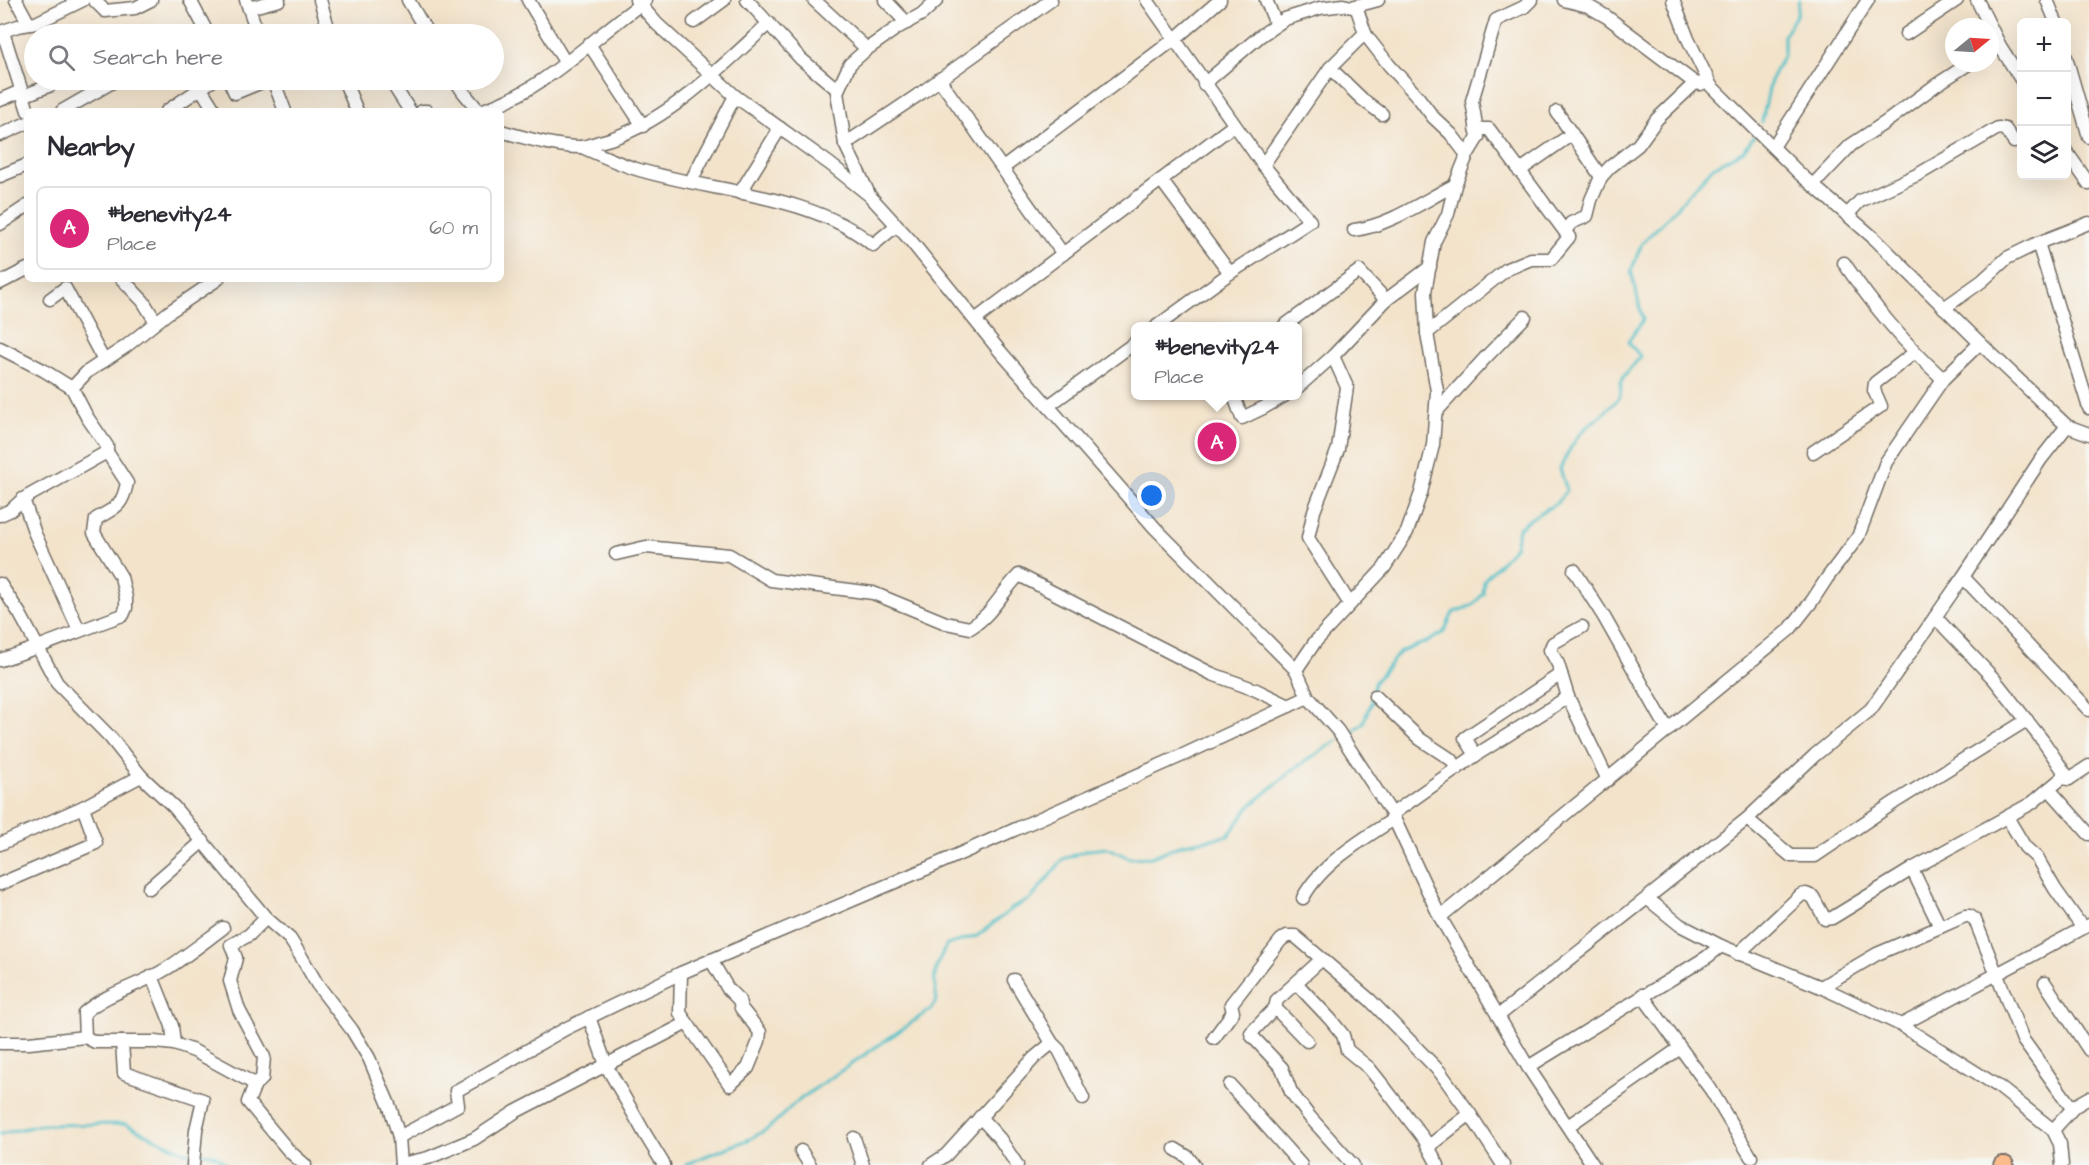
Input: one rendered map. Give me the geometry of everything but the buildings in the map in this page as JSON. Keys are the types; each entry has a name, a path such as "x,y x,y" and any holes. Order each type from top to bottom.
{"street":[{"path":"16,0 29,24 51,17 83,0"},
{"path":"94,0 105,11 135,8 151,0"},
{"path":"190,0 199,24"},
{"path":"251,24 247,4 279,0"},
{"path":"320,0 329,24"},
{"path":"408,0 422,24"},
{"path":"528,0 565,62"},
{"path":"694,22 724,0"},
{"path":"747,0 801,59 838,90"},
{"path":"814,0 867,49"},
{"path":"885,0 907,24"},
{"path":"869,195 844,144 837,92 850,64 867,49 922,14 937,0"},
{"path":"844,144 921,93 1051,0"},
{"path":"1147,0 1176,38 1204,84 1263,165 1310,220 1230,273 1164,322"},
{"path":"1266,0 1276,24"},
{"path":"1204,84 1276,24 1320,8 1356,6 1378,0"},
{"path":"1296,669 1315,642 1384,568 1407,532 1421,493 1433,445 1436,412 1437,391 1427,333 1425,292 1434,242 1448,214 1455,185 1467,155 1478,137 1472,101 1496,20 1524,7 1531,0"},
{"path":"1569,0 1593,3 1607,17 1695,83 1711,86"},
{"path":"1673,0 1688,39 1711,86 1813,185 1875,239 2067,426 2089,434"},
{"path":"1773,147 1868,0"},
{"path":"1906,34 1957,0"},
{"path":"1977,0 2000,46 2017,73"},
{"path":"2047,0 2054,18"},
{"path":"488,108 501,104 530,88 641,1 657,24 735,96 869,195 897,225 1048,406 1183,558 1296,669 1308,697 1338,731 1393,816 1440,917 1528,1067 1593,1165"},
{"path":"1003,168 1176,38 1217,1"},
{"path":"1356,6 1365,33 1389,65 1467,155"},
{"path":"582,147 620,138 643,126 712,76 769,23"},
{"path":"24,25 2,32 27,108"},
{"path":"1263,165 1330,68 1365,33"},
{"path":"589,44 643,126"},
{"path":"1330,68 1362,99 1382,114"},
{"path":"1813,185 1851,145 1956,72"},
{"path":"2071,72 2089,137"},
{"path":"939,79 1063,254"},
{"path":"1565,231 1571,223 1587,216 1601,177 1638,145 1657,119 1695,83"},
{"path":"0,100 33,90"},
{"path":"171,108 196,90"},
{"path":"202,90 213,108"},
{"path":"277,90 284,108"},
{"path":"348,90 356,108"},
{"path":"396,90 408,108"},
{"path":"462,90 476,108"},
{"path":"67,108 97,91"},
{"path":"692,181 735,96"},
{"path":"1557,112 1601,177"},
{"path":"0,135 24,124"},
{"path":"975,320 1234,125"},
{"path":"740,193 780,128"},
{"path":"1847,215 1860,201 1919,174 1998,128 2004,129 2014,142 2017,141"},
{"path":"1427,333 1507,269 1531,259 1551,259 1569,237 1489,129 1476,129"},
{"path":"504,132 582,147 633,168 740,193 818,215 852,231 873,245 897,225"},
{"path":"1519,171 1572,134"},
{"path":"2071,157 2089,184"},
{"path":"0,176 24,166"},
{"path":"1161,180 1230,273"},
{"path":"1354,230 1369,228 1390,219 1455,185"},
{"path":"0,224 24,208"},
{"path":"1944,308 1982,281 2007,258 2089,223"},
{"path":"2038,243 2089,408"},
{"path":"1844,263 1873,305 1914,353 1943,379"},
{"path":"1302,383 1333,356 1386,300 1430,267"},
{"path":"0,283 24,270"},
{"path":"1291,322 1359,272 1386,300"},
{"path":"125,282 143,301 156,322"},
{"path":"72,388 87,372 214,282"},
{"path":"50,300 65,288 104,361"},
{"path":"1436,412 1525,317"},
{"path":"1440,917 1790,628 1858,537 1886,462 1943,379 1980,343"},
{"path":"1048,406 1131,346"},
{"path":"0,348 72,388 87,417 107,446 107,452 128,483 124,499 96,519 94,533 121,577 126,608 123,615 79,630 37,649 0,660"},
{"path":"1813,452 1881,406 1874,390 1875,383 1914,353"},
{"path":"1333,356 1347,387 1338,449 1314,512 1308,537 1350,604"},
{"path":"1235,400 1242,418 1277,400"},
{"path":"1498,1016 1747,819 1815,755 1871,709 1963,577 2041,459 2067,426"},
{"path":"35,534 5,512 107,452"},
{"path":"24,499 35,534 79,630"},
{"path":"616,554 646,547 729,555 771,580 873,593 946,623 970,628 984,620 1019,575 1212,674 1256,690 1288,706"},
{"path":"1574,570 1604,617 1668,730"},
{"path":"1963,577 2089,710"},
{"path":"0,584 20,615 57,683 110,737 141,776 174,807 266,918 290,939 317,984 352,1030 369,1058 390,1107 399,1137 401,1164 428,1158 474,1139 516,1112 687,1023"},
{"path":"1935,617 1994,679 2027,720 2069,779"},
{"path":"1582,627 1553,643 1551,648 1568,697 1608,780"},
{"path":"1476,755 1465,738 1561,674"},
{"path":"1375,696 1420,739 1452,760 1457,770"},
{"path":"399,1137 458,1105 456,1091 589,1017 681,973 928,868 1308,697"},
{"path":"1303,898 1308,889 1348,849 1476,755 1568,697"},
{"path":"1747,819 1791,856 1815,856 1895,802 2027,720"},
{"path":"1738,954 1801,895 1806,894 1813,897 1825,919 1832,918 1912,869 2032,803 2062,778 2069,779 2089,766"},
{"path":"0,844 83,807 141,776"},
{"path":"2049,789 2087,828"},
{"path":"0,884 96,843 83,807"},
{"path":"1901,1025 2086,926 2055,889 2037,858 2025,847 2007,817"},
{"path":"149,888 203,841"},
{"path":"1912,869 1940,927"},
{"path":"1648,899 1680,925 1721,946 1821,987 1901,1025 1999,1087 2053,1130 2060,1144 2062,1165"},
{"path":"1821,987 1877,954 1965,916 1970,916 1975,921 1997,972 2023,1040 2069,1104 2075,1106"},
{"path":"266,918 249,935 231,945 236,958 230,981 238,1010 264,1057 262,1079 255,1084 248,1102 289,1151 305,1165"},
{"path":"85,1036 84,1013 110,995 165,970 223,928"},
{"path":"1214,1038 1233,1011 1231,1004 1281,940 1287,936 1295,936 1370,1000 1440,1072 1503,1165"},
{"path":"1528,1067 1707,957 1721,946"},
{"path":"1322,959 1277,1000 1275,1008 1251,1033 1282,1068 1291,1092 1309,1116 1353,1165"},
{"path":"681,973 680,1013 730,1085 748,1068 759,1041 760,1032 741,1008 739,1000 728,990 711,960"},
{"path":"152,976 172,1026 174,1044"},
{"path":"1014,980 1052,1043 1059,1050 1083,1098"},
{"path":"2046,983 2089,1050"},
{"path":"1297,984 1330,1018 1342,1035 1347,1050 1369,1068 1429,1146 1438,1165"},
{"path":"1642,995 1711,1090 1752,1157"},
{"path":"1275,1008 1307,1041"},
{"path":"589,1017 606,1065 664,1165"},
{"path":"0,1043 29,1043 85,1036 95,1042 174,1044 194,1051 255,1084"},
{"path":"122,1042 124,1073 203,1100 196,1130 193,1165"},
{"path":"931,1165 946,1155 1035,1058 1052,1043"},
{"path":"1568,1126 1680,1048"},
{"path":"1230,1085 1301,1165"},
{"path":"2053,1130 2075,1106 2089,1098"},
{"path":"1429,1146 1470,1114"},
{"path":"980,1117 1000,1139 1017,1165"},
{"path":"854,1138 862,1165"},
{"path":"1176,1149 1188,1157 1194,1165"},
{"path":"801,1150 810,1165"}],"waterway":[{"path":"1762,122 1771,79 1784,54 1784,35 1797,14 1799,0"},
{"path":"1348,735 1363,723 1371,703 1374,683 1400,652 1429,641 1444,632 1453,613 1473,605 1483,594 1484,580 1515,547 1519,528 1557,503 1567,490 1560,469 1575,440 1583,430 1616,402 1621,392 1624,376 1641,357 1628,342 1643,320 1631,271 1642,243 1713,167 1744,150 1754,136"},
{"path":"687,1165 750,1139 769,1128 794,1104 813,1090 930,1010 937,1000 935,985 937,965 947,945 977,936 1013,908 1031,899 1063,859 1088,850 1108,848 1129,858 1151,857 1184,844 1228,836 1249,807 1295,768 1338,740"},
{"path":"0,1134 40,1125 125,1124 184,1152 191,1152"},
{"path":"199,1153 214,1155 226,1165"}],"place":[{"name":"#benevity24","path":"1217,442"}]}
